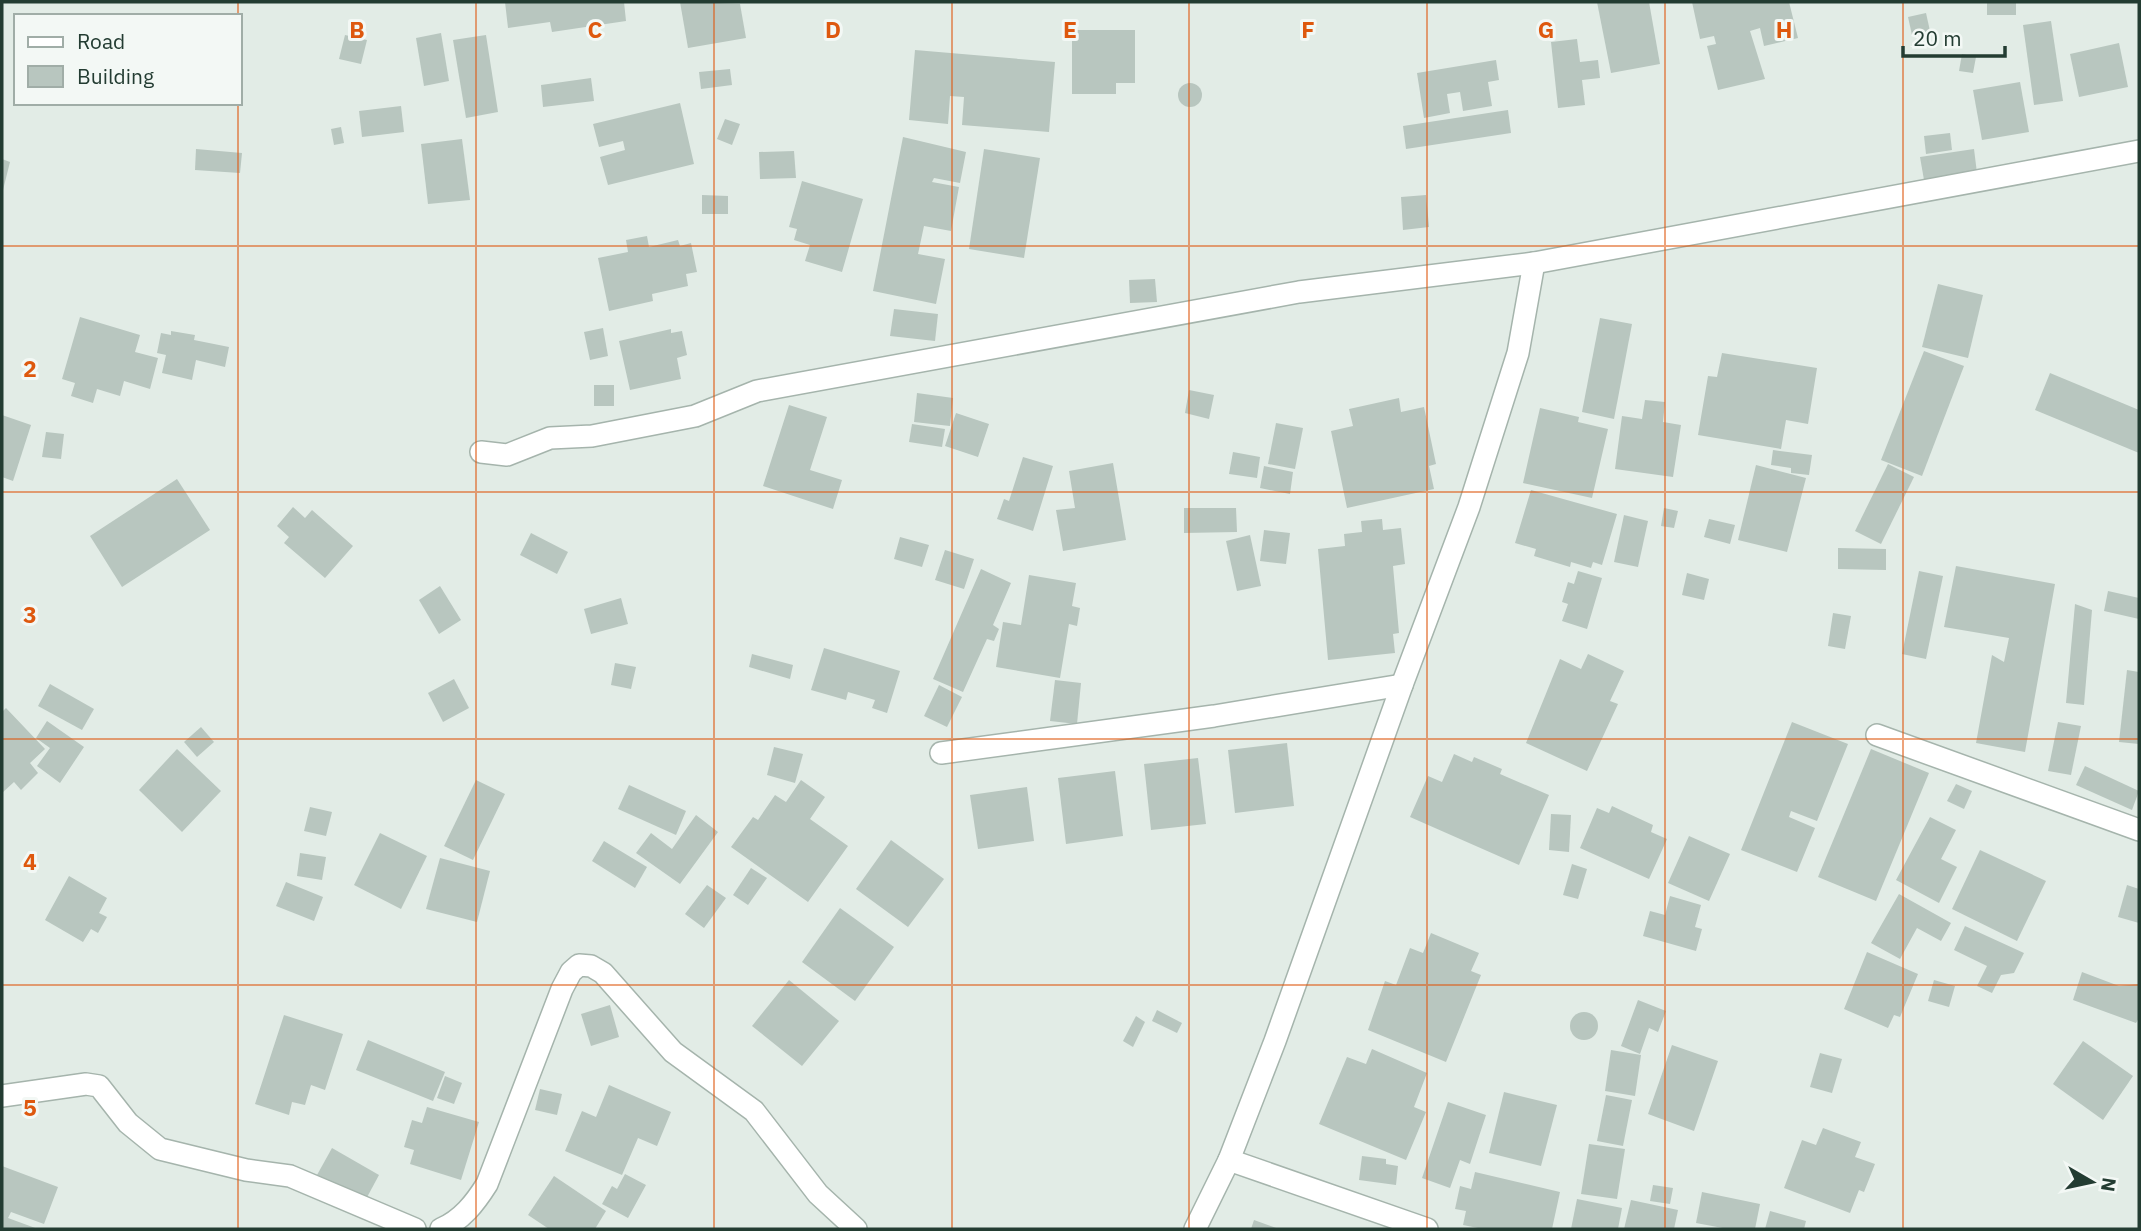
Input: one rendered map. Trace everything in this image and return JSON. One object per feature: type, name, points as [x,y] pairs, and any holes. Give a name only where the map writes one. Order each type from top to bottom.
[{"type":"street","points":[[481,452],[507,455],[550,438],[592,436],[695,416],[757,391],[1299,292],[1534,263],[2139,151]]},
{"type":"street","points":[[1195,1229],[1229,1160],[1275,1041],[1402,685],[1469,507],[1518,353],[1534,263]]},
{"type":"street","points":[[941,753],[1149,726],[1402,685]]},
{"type":"street","points":[[1877,735],[2139,830]]},
{"type":"street","points":[[441,1229],[466,1212],[487,1184],[514,1121],[562,989],[571,972],[579,965],[591,966],[603,973],[673,1052],[754,1111],[818,1194],[856,1229]]},
{"type":"street","points":[[2,1096],[86,1084],[99,1086],[128,1123],[160,1149],[246,1170],[290,1177],[415,1229]]},
{"type":"street","points":[[1229,1160],[1427,1229]]},
{"type":"building","points":[[505,2],[624,2],[626,21],[552,32],[550,22],[508,28]]},
{"type":"building","points":[[680,2],[740,4],[746,38],[688,48]]},
{"type":"building","points":[[1597,2],[1649,2],[1660,64],[1611,73]]},
{"type":"building","points":[[1692,2],[1789,2],[1798,38],[1764,46],[1760,28],[1750,31],[1765,79],[1718,90],[1707,46],[1716,44],[1714,36],[1700,39]]},
{"type":"building","points":[[1987,2],[2016,2],[2016,15],[1987,15]]},
{"type":"building","points":[[1926,13],[1930,31],[1912,35],[1908,17]]},
{"type":"building","points":[[2051,21],[2063,101],[2034,105],[2023,25]]},
{"type":"building","points":[[1072,30],[1135,30],[1135,83],[1116,83],[1116,94],[1072,94]]},
{"type":"building","points":[[441,33],[449,81],[424,86],[416,38]]},
{"type":"building","points":[[345,35],[367,40],[361,64],[339,59]]},
{"type":"building","points":[[486,35],[498,112],[466,118],[453,40]]},
{"type":"building","points":[[1577,39],[1580,62],[1598,60],[1600,78],[1582,80],[1585,105],[1558,108],[1551,42]]},
{"type":"building","points":[[2119,43],[2128,87],[2079,97],[2070,54]]},
{"type":"building","points":[[915,50],[1055,62],[1049,132],[962,125],[964,97],[950,96],[948,124],[909,120]]},
{"type":"building","points":[[1962,54],[1976,57],[1973,73],[1959,71]]},
{"type":"building","points":[[1496,60],[1499,80],[1488,82],[1492,106],[1463,111],[1460,92],[1447,94],[1450,113],[1424,118],[1417,73]]},
{"type":"building","points":[[730,69],[732,85],[701,89],[699,72]]},
{"type":"building","points":[[591,78],[594,101],[543,107],[541,85]]},
{"type":"building","points":[[2020,82],[2029,132],[1982,140],[1973,90]]},
{"type":"building","points":[[1190,83],[1201,90],[1202,95],[1195,106],[1190,107],[1179,100],[1178,95],[1185,84]]},
{"type":"building","points":[[680,103],[694,164],[608,185],[600,157],[625,150],[623,141],[599,147],[593,124]]},
{"type":"building","points":[[401,106],[404,132],[362,137],[359,111]]},
{"type":"building","points":[[1508,110],[1511,133],[1406,149],[1403,126]]},
{"type":"building","points":[[725,119],[740,124],[732,145],[717,139]]},
{"type":"building","points":[[341,127],[344,143],[334,145],[331,129]]},
{"type":"building","points":[[1950,133],[1952,150],[1926,154],[1924,136]]},
{"type":"building","points":[[903,137],[966,152],[960,183],[934,178],[932,182],[959,187],[951,231],[924,226],[918,254],[945,259],[936,304],[873,291]]},
{"type":"building","points":[[462,139],[470,200],[428,204],[421,144]]},
{"type":"building","points":[[196,149],[242,153],[240,173],[195,170]]},
{"type":"building","points":[[984,149],[1040,158],[1024,258],[969,249]]},
{"type":"building","points":[[1974,149],[1977,173],[1924,180],[1920,157]]},
{"type":"building","points":[[794,151],[796,178],[760,179],[759,152]]},
{"type":"building","points":[[2,159],[10,162],[3,190],[2,190]]},
{"type":"building","points":[[802,181],[863,199],[842,272],[805,261],[810,245],[794,240],[797,229],[789,227]]},
{"type":"building","points":[[702,195],[728,196],[728,214],[702,214]]},
{"type":"building","points":[[1426,195],[1429,227],[1403,230],[1401,197]]},
{"type":"building","points":[[647,236],[649,247],[678,240],[680,246],[691,243],[697,272],[686,274],[688,286],[652,294],[653,301],[609,311],[598,258],[628,252],[626,240]]},
{"type":"building","points":[[1155,279],[1157,302],[1130,303],[1129,280]]},
{"type":"building","points":[[1938,284],[1983,295],[1968,358],[1922,347]]},
{"type":"building","points":[[894,309],[938,314],[935,341],[890,336]]},
{"type":"building","points":[[80,317],[140,335],[135,352],[158,358],[150,389],[124,381],[120,396],[97,389],[93,403],[71,396],[75,383],[62,379]]},
{"type":"building","points":[[1600,318],[1632,324],[1614,419],[1582,412]]},
{"type":"building","points":[[603,328],[608,356],[590,360],[584,332]]},
{"type":"building","points":[[671,329],[671,333],[682,331],[687,355],[677,358],[681,379],[630,390],[619,341]]},
{"type":"building","points":[[171,331],[195,335],[194,340],[229,347],[225,367],[196,360],[192,380],[162,373],[166,355],[157,353],[161,333],[171,335]]},
{"type":"building","points":[[1924,351],[1964,366],[1922,476],[1881,460]]},
{"type":"building","points":[[1722,353],[1817,368],[1808,424],[1786,420],[1781,449],[1698,435],[1708,376],[1717,377]]},
{"type":"building","points":[[2050,373],[2139,410],[2139,453],[2035,410]]},
{"type":"building","points":[[594,385],[614,385],[614,406],[594,406]]},
{"type":"building","points":[[1189,390],[1214,395],[1209,419],[1185,413]]},
{"type":"building","points":[[917,393],[953,398],[950,426],[914,422]]},
{"type":"building","points":[[1399,398],[1401,412],[1424,407],[1436,464],[1429,466],[1434,489],[1347,508],[1331,431],[1353,426],[1349,409]]},
{"type":"building","points":[[1645,400],[1665,402],[1663,422],[1681,425],[1673,477],[1615,469],[1622,416],[1642,419]]},
{"type":"building","points":[[789,405],[827,417],[810,470],[842,480],[833,509],[763,486]]},
{"type":"building","points":[[1540,408],[1579,417],[1578,422],[1608,429],[1592,498],[1523,483]]},
{"type":"building","points":[[956,413],[989,424],[978,457],[945,446]]},
{"type":"building","points":[[2,415],[31,425],[13,481],[2,477]]},
{"type":"building","points":[[1276,423],[1303,428],[1295,469],[1268,464]]},
{"type":"building","points":[[912,424],[945,429],[942,447],[909,442]]},
{"type":"building","points":[[46,432],[64,434],[61,459],[42,457]]},
{"type":"building","points":[[1773,450],[1812,455],[1809,475],[1791,473],[1791,468],[1771,465]]},
{"type":"building","points":[[1233,452],[1260,457],[1257,478],[1229,474]]},
{"type":"building","points":[[1023,457],[1053,466],[1033,531],[997,519],[1004,499],[1009,501]]},
{"type":"building","points":[[1113,463],[1126,540],[1063,551],[1056,510],[1075,508],[1069,471]]},
{"type":"building","points":[[1888,464],[1914,477],[1881,544],[1855,531]]},
{"type":"building","points":[[1756,465],[1806,478],[1787,552],[1738,540]]},
{"type":"building","points":[[1264,466],[1293,472],[1290,494],[1260,488]]},
{"type":"building","points":[[177,479],[210,530],[122,587],[90,536]]},
{"type":"building","points":[[1531,490],[1617,514],[1602,565],[1593,562],[1591,568],[1571,562],[1570,567],[1534,556],[1536,549],[1515,543]]},
{"type":"building","points":[[293,507],[305,518],[312,510],[353,546],[325,578],[284,543],[289,537],[277,526]]},
{"type":"building","points":[[1184,508],[1236,508],[1237,532],[1184,533]]},
{"type":"building","points":[[1664,508],[1678,511],[1674,528],[1661,526]]},
{"type":"building","points":[[1624,515],[1648,521],[1638,567],[1614,562]]},
{"type":"building","points":[[1382,519],[1383,530],[1401,528],[1405,564],[1393,566],[1399,633],[1393,634],[1395,653],[1328,660],[1318,549],[1345,546],[1344,534],[1362,532],[1361,521]]},
{"type":"building","points":[[1709,519],[1735,525],[1730,544],[1704,537]]},
{"type":"building","points":[[1264,530],[1290,533],[1286,564],[1260,561]]},
{"type":"building","points":[[531,533],[568,552],[557,574],[520,555]]},
{"type":"building","points":[[1250,535],[1261,586],[1237,591],[1226,541]]},
{"type":"building","points":[[900,537],[929,545],[922,567],[894,559]]},
{"type":"building","points":[[1838,548],[1886,549],[1886,570],[1838,569]]},
{"type":"building","points":[[945,550],[974,559],[964,589],[935,580]]},
{"type":"building","points":[[1956,566],[2055,584],[2025,752],[1976,743],[1992,655],[2004,662],[2009,638],[1944,627]]},
{"type":"building","points":[[981,569],[1011,583],[993,625],[999,629],[994,641],[987,639],[963,692],[933,679]]},
{"type":"building","points":[[1578,571],[1602,578],[1587,629],[1562,621],[1568,604],[1562,602],[1568,582],[1574,584]]},
{"type":"building","points":[[1919,571],[1943,576],[1926,659],[1902,654]]},
{"type":"building","points":[[1687,573],[1709,579],[1704,600],[1682,595]]},
{"type":"building","points":[[1029,575],[1076,583],[1072,606],[1080,608],[1077,626],[1069,624],[1060,678],[996,667],[1003,622],[1021,625]]},
{"type":"building","points":[[440,586],[461,620],[439,634],[419,600]]},
{"type":"building","points":[[2108,591],[2139,598],[2139,619],[2104,611]]},
{"type":"building","points":[[621,598],[628,624],[591,634],[584,609]]},
{"type":"building","points":[[2075,604],[2092,610],[2084,705],[2066,703]]},
{"type":"building","points":[[1833,613],[1851,616],[1845,649],[1828,646]]},
{"type":"building","points":[[824,648],[900,671],[887,713],[872,708],[875,700],[848,692],[846,700],[811,690]]},
{"type":"building","points":[[752,654],[793,665],[790,679],[749,667]]},
{"type":"building","points":[[1588,654],[1624,671],[1610,701],[1618,704],[1587,771],[1526,743],[1560,659],[1581,669]]},
{"type":"building","points":[[615,663],[636,667],[631,689],[611,685]]},
{"type":"building","points":[[2127,670],[2139,672],[2139,744],[2119,742]]},
{"type":"building","points":[[454,679],[469,708],[443,722],[428,693]]},
{"type":"building","points":[[1055,680],[1081,683],[1077,724],[1050,721]]},
{"type":"building","points":[[50,684],[94,709],[82,730],[38,706]]},
{"type":"building","points":[[939,685],[962,697],[947,727],[924,716]]},
{"type":"building","points":[[6,708],[45,749],[30,763],[38,773],[21,790],[14,782],[2,793],[2,712]]},
{"type":"building","points":[[47,721],[84,747],[60,783],[37,766],[50,748],[36,738]]},
{"type":"building","points":[[1792,722],[1848,744],[1817,821],[1791,811],[1789,817],[1815,828],[1797,872],[1741,850]]},
{"type":"building","points":[[2058,722],[2081,726],[2071,775],[2048,771]]},
{"type":"building","points":[[201,727],[214,742],[197,757],[184,742]]},
{"type":"building","points":[[1287,743],[1294,806],[1235,813],[1228,750]]},
{"type":"building","points":[[774,747],[803,754],[795,783],[767,775]]},
{"type":"building","points":[[177,749],[221,791],[182,832],[139,790]]},
{"type":"building","points":[[1871,749],[1929,773],[1876,901],[1818,877]]},
{"type":"building","points":[[1454,754],[1472,762],[1474,757],[1502,769],[1500,774],[1549,795],[1519,865],[1410,817],[1428,776],[1442,782]]},
{"type":"building","points":[[1198,758],[1206,824],[1151,830],[1144,764]]},
{"type":"building","points":[[2085,766],[2139,791],[2132,810],[2076,785]]},
{"type":"building","points":[[1115,771],[1123,836],[1066,844],[1058,778]]},
{"type":"building","points":[[476,780],[505,794],[473,860],[444,846]]},
{"type":"building","points":[[801,780],[825,797],[810,819],[848,846],[808,902],[731,847],[753,817],[758,820],[775,795],[786,802]]},
{"type":"building","points":[[1956,784],[1972,791],[1964,809],[1947,801]]},
{"type":"building","points":[[629,785],[686,811],[676,835],[618,809]]},
{"type":"building","points":[[1027,787],[1034,841],[978,849],[970,795]]},
{"type":"building","points":[[1612,806],[1653,825],[1651,832],[1667,839],[1649,879],[1580,848],[1597,808],[1609,813]]},
{"type":"building","points":[[310,807],[332,812],[326,836],[304,831]]},
{"type":"building","points":[[1551,814],[1571,815],[1569,852],[1549,850]]},
{"type":"building","points":[[696,815],[718,832],[680,884],[636,853],[651,833],[672,849]]},
{"type":"building","points":[[1930,817],[1956,830],[1941,859],[1957,867],[1939,903],[1896,880]]},
{"type":"building","points":[[380,833],[427,856],[401,909],[354,885]]},
{"type":"building","points":[[1689,836],[1730,854],[1709,901],[1668,883]]},
{"type":"building","points":[[891,840],[944,879],[908,927],[856,889]]},
{"type":"building","points":[[604,841],[647,867],[635,888],[592,861]]},
{"type":"building","points":[[1980,850],[2046,881],[2017,941],[1952,909]]},
{"type":"building","points":[[300,853],[326,857],[322,880],[297,876]]},
{"type":"building","points":[[440,858],[490,871],[477,922],[426,909]]},
{"type":"building","points":[[1572,864],[1587,869],[1578,899],[1563,895]]},
{"type":"building","points":[[751,868],[767,878],[748,905],[733,895]]},
{"type":"building","points":[[69,876],[107,898],[99,913],[107,917],[98,933],[91,929],[83,942],[45,920]]},
{"type":"building","points":[[286,882],[323,897],[314,921],[276,906]]},
{"type":"building","points":[[707,885],[726,898],[704,928],[685,914]]},
{"type":"building","points":[[2127,885],[2139,889],[2139,923],[2118,917]]},
{"type":"building","points":[[1899,894],[1951,923],[1941,941],[1917,928],[1900,959],[1871,943]]},
{"type":"building","points":[[1670,896],[1701,905],[1695,927],[1702,929],[1696,951],[1643,936],[1650,911],[1665,915]]},
{"type":"building","points":[[840,908],[894,947],[855,1001],[802,962]]},
{"type":"building","points":[[1965,926],[2024,953],[2014,973],[2001,975],[1992,993],[1977,986],[1987,966],[1954,950]]},
{"type":"building","points":[[1431,933],[1479,953],[1471,971],[1481,975],[1446,1062],[1368,1030],[1385,981],[1396,985],[1410,948],[1423,953]]},
{"type":"building","points":[[1867,952],[1918,974],[1900,1017],[1894,1015],[1888,1028],[1844,1009]]},
{"type":"building","points":[[2082,972],[2119,986],[2139,984],[2139,1018],[2136,1023],[2073,1000]]},
{"type":"building","points":[[789,980],[839,1021],[802,1066],[752,1026]]},
{"type":"building","points":[[1934,980],[1955,986],[1949,1007],[1928,1001]]},
{"type":"building","points":[[1638,1000],[1666,1011],[1658,1032],[1649,1028],[1640,1054],[1621,1046]]},
{"type":"building","points":[[610,1005],[619,1037],[591,1046],[581,1014]]},
{"type":"building","points":[[1157,1010],[1182,1023],[1177,1033],[1152,1021]]},
{"type":"building","points":[[1584,1012],[1594,1016],[1598,1026],[1594,1036],[1584,1040],[1574,1036],[1570,1026],[1574,1016]]},
{"type":"building","points":[[284,1015],[343,1034],[325,1090],[311,1085],[305,1105],[292,1102],[289,1115],[255,1104]]},
{"type":"building","points":[[1136,1016],[1145,1022],[1133,1047],[1123,1041]]},
{"type":"building","points":[[368,1040],[445,1072],[433,1101],[356,1070]]},
{"type":"building","points":[[2083,1041],[2133,1076],[2103,1120],[2053,1084]]},
{"type":"building","points":[[1672,1045],[1718,1061],[1694,1131],[1648,1114]]},
{"type":"building","points":[[1372,1049],[1427,1073],[1414,1107],[1426,1112],[1406,1160],[1319,1124],[1347,1057],[1366,1064]]},
{"type":"building","points":[[1611,1050],[1641,1055],[1635,1096],[1605,1091]]},
{"type":"building","points":[[1820,1053],[1842,1059],[1832,1093],[1810,1087]]},
{"type":"building","points":[[445,1076],[462,1083],[454,1104],[437,1098]]},
{"type":"building","points":[[609,1085],[671,1112],[657,1146],[638,1138],[622,1175],[565,1151],[582,1111],[596,1117]]},
{"type":"building","points":[[540,1089],[562,1094],[557,1115],[535,1110]]},
{"type":"building","points":[[1504,1092],[1557,1105],[1541,1166],[1489,1153]]},
{"type":"building","points":[[1606,1095],[1632,1100],[1623,1146],[1597,1141]]},
{"type":"building","points":[[1448,1102],[1486,1115],[1470,1164],[1460,1160],[1450,1188],[1422,1178]]},
{"type":"building","points":[[427,1107],[479,1122],[461,1180],[410,1164],[414,1150],[404,1147],[412,1120],[422,1123]]},
{"type":"building","points":[[1823,1128],[1861,1142],[1855,1157],[1875,1164],[1864,1192],[1859,1190],[1850,1213],[1784,1188],[1802,1140],[1816,1145]]},
{"type":"building","points":[[1589,1144],[1625,1149],[1617,1199],[1581,1194]]},
{"type":"building","points":[[332,1148],[379,1175],[365,1201],[317,1175]]},
{"type":"building","points":[[1362,1156],[1386,1159],[1386,1164],[1398,1166],[1396,1185],[1359,1180]]},
{"type":"building","points":[[2,1166],[58,1187],[44,1224],[11,1212],[8,1218],[38,1229],[2,1229]]},
{"type":"building","points":[[1475,1172],[1560,1192],[1552,1229],[1483,1229],[1463,1225],[1466,1211],[1455,1209],[1460,1186],[1471,1189]]},
{"type":"building","points":[[625,1174],[646,1185],[628,1218],[602,1204],[612,1186],[617,1189]]},
{"type":"building","points":[[554,1176],[606,1211],[595,1229],[549,1229],[528,1215]]},
{"type":"building","points":[[1653,1185],[1673,1188],[1670,1204],[1650,1201]]},
{"type":"building","points":[[1702,1192],[1760,1204],[1755,1229],[1728,1229],[1696,1223]]},
{"type":"building","points":[[1577,1199],[1622,1208],[1618,1229],[1571,1229]]},
{"type":"building","points":[[1631,1200],[1678,1210],[1674,1229],[1624,1229]]},
{"type":"building","points":[[1770,1211],[1806,1221],[1804,1229],[1765,1229]]},
{"type":"building","points":[[1254,1220],[1279,1229],[1251,1229]]}]
